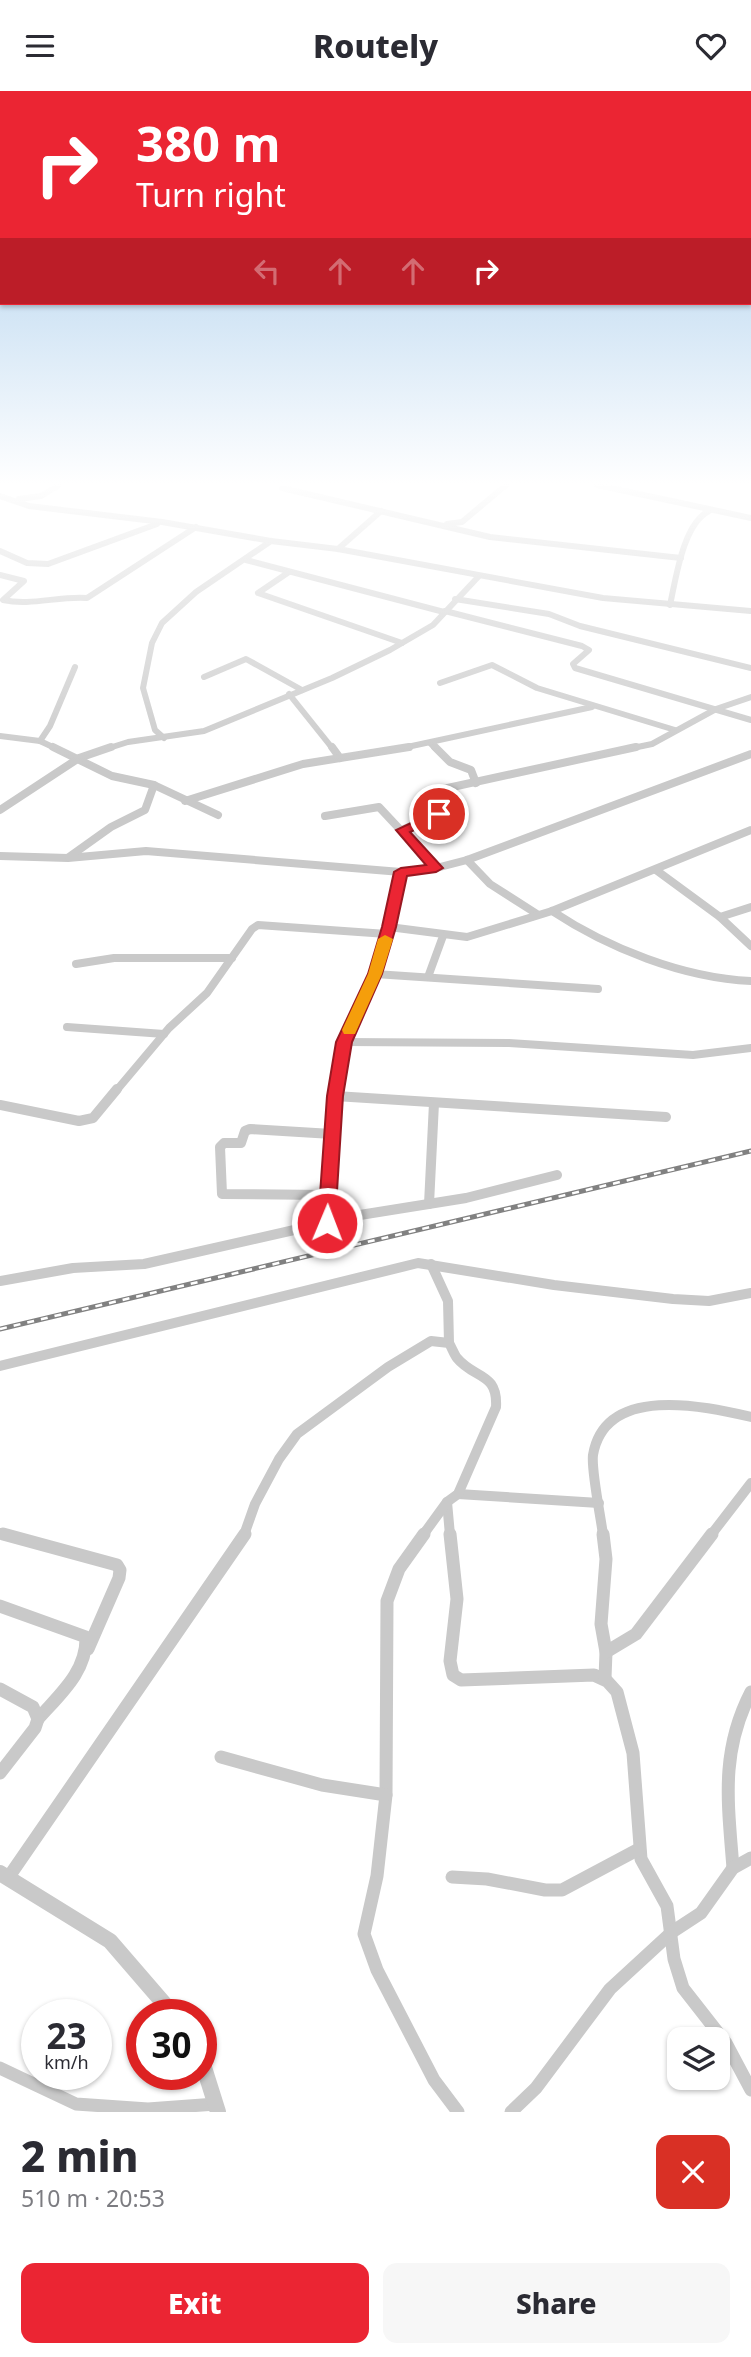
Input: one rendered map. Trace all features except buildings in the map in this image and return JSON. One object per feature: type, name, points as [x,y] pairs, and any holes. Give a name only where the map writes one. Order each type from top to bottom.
[{"type":"street","points":[[17,579],[24,581],[3,600],[22,604],[68,597],[87,598],[115,579]]},
{"type":"street","points":[[164,738],[155,730],[143,688],[152,643],[162,624],[196,592],[216,579]]},
{"type":"street","points":[[278,579],[258,593],[402,643]]},
{"type":"street","points":[[317,579],[582,646],[589,650],[573,664],[575,668],[751,720]]},
{"type":"street","points":[[0,810],[79,758],[128,742],[204,731],[332,678],[433,625],[476,579]]},
{"type":"street","points":[[498,579],[603,598],[751,611]]},
{"type":"street","points":[[670,605],[676,579]]},
{"type":"street","points":[[455,599],[550,614],[580,626],[751,668]]},
{"type":"street","points":[[204,677],[246,659],[302,689]]},
{"type":"street","points":[[440,683],[492,665],[537,688],[592,707],[675,730]]},
{"type":"street","points":[[40,741],[50,726],[75,667]]},
{"type":"street","points":[[289,694],[341,758]]},
{"type":"street","points":[[402,830],[439,814],[431,795],[433,791],[652,744],[716,709],[751,697]]},
{"type":"street","points":[[186,801],[275,771],[431,744],[592,707]]},
{"type":"street","points":[[0,736],[40,741],[112,776],[154,785],[218,815]]},
{"type":"street","points":[[431,744],[450,762],[471,770],[476,783]]},
{"type":"street","points":[[0,856],[68,858],[146,851],[401,872],[436,868],[467,860],[751,754]]},
{"type":"street","points":[[68,858],[111,827],[145,810],[154,785]]},
{"type":"street","points":[[325,816],[379,807],[436,868]]},
{"type":"street","points":[[0,1105],[87,1121],[108,1102],[164,1034],[207,993],[252,929],[258,925],[388,930],[467,937],[552,911],[751,830]]},
{"type":"street","points":[[467,860],[479,877],[494,889],[537,914]]},
{"type":"street","points":[[656,870],[720,917],[751,946]]},
{"type":"street","points":[[327,1223],[335,1096],[344,1042],[375,974],[401,872]]},
{"type":"street","points":[[720,917],[751,907]]},
{"type":"street","points":[[552,911],[568,924],[599,939],[712,977],[751,981]]},
{"type":"street","points":[[428,977],[443,936]]},
{"type":"street","points":[[76,964],[114,958],[232,958]]},
{"type":"street","points":[[375,974],[598,989]]},
{"type":"street","points":[[67,1027],[164,1034]]},
{"type":"street","points":[[344,1042],[509,1043],[693,1055],[751,1048]]},
{"type":"street","points":[[335,1096],[666,1117]]},
{"type":"street","points":[[429,1204],[434,1103]]},
{"type":"street","points":[[327,1195],[226,1196],[220,1191],[220,1147],[224,1143],[242,1143],[245,1131],[250,1129],[332,1134]]},
{"type":"street","points":[[0,1281],[73,1268],[144,1264],[327,1223],[466,1198],[557,1175]]},
{"type":"street","points":[[0,1366],[418,1263],[554,1285],[673,1299],[709,1301],[751,1293]]},
{"type":"street","points":[[431,1264],[444,1285],[451,1304],[449,1343],[457,1359],[494,1384],[498,1395],[496,1407],[458,1494],[447,1502],[399,1569],[387,1601],[386,1795],[377,1876],[364,1934],[377,1970],[434,2080],[458,2112]]},
{"type":"street","points":[[160,1999],[110,1941],[4,1876],[231,1556],[247,1531],[254,1504],[279,1459],[297,1434],[388,1367],[431,1341],[449,1343]]},
{"type":"street","points":[[605,1678],[606,1652],[601,1624],[606,1559],[593,1456],[596,1443],[604,1429],[626,1410],[649,1404],[690,1406],[751,1417]]},
{"type":"street","points":[[606,1652],[636,1634],[751,1483]]},
{"type":"street","points":[[458,1494],[599,1503]]},
{"type":"street","points":[[447,1502],[457,1599],[450,1661],[453,1675],[461,1680],[580,1674],[605,1678],[617,1692],[633,1753],[641,1859],[667,1906],[674,1959],[683,1988],[726,2043],[751,2090]]},
{"type":"street","points":[[0,1533],[117,1565],[120,1570],[84,1663],[38,1719],[35,1728],[0,1773]]},
{"type":"street","points":[[0,1606],[86,1637],[88,1649]]},
{"type":"street","points":[[0,1689],[33,1707],[38,1719]]},
{"type":"street","points":[[733,1868],[726,1762],[738,1713],[751,1692]]},
{"type":"street","points":[[221,1757],[322,1785],[386,1795]]},
{"type":"street","points":[[452,1877],[487,1879],[562,1890],[639,1849]]},
{"type":"street","points":[[511,2112],[536,2088],[610,1989],[672,1932],[701,1913],[733,1868],[751,1858]]},
{"type":"street","points":[[0,2068],[76,2104],[148,2109],[217,2108],[211,2090]]},
{"type":"railway","points":[[0,1329],[751,1151]]},
{"type":"slow traffic","points":[[349,1030],[375,974],[385,939]]},
{"type":"route","points":[[327,1223],[335,1096],[344,1042],[375,974],[401,872],[436,868],[402,830],[439,814]]}]
